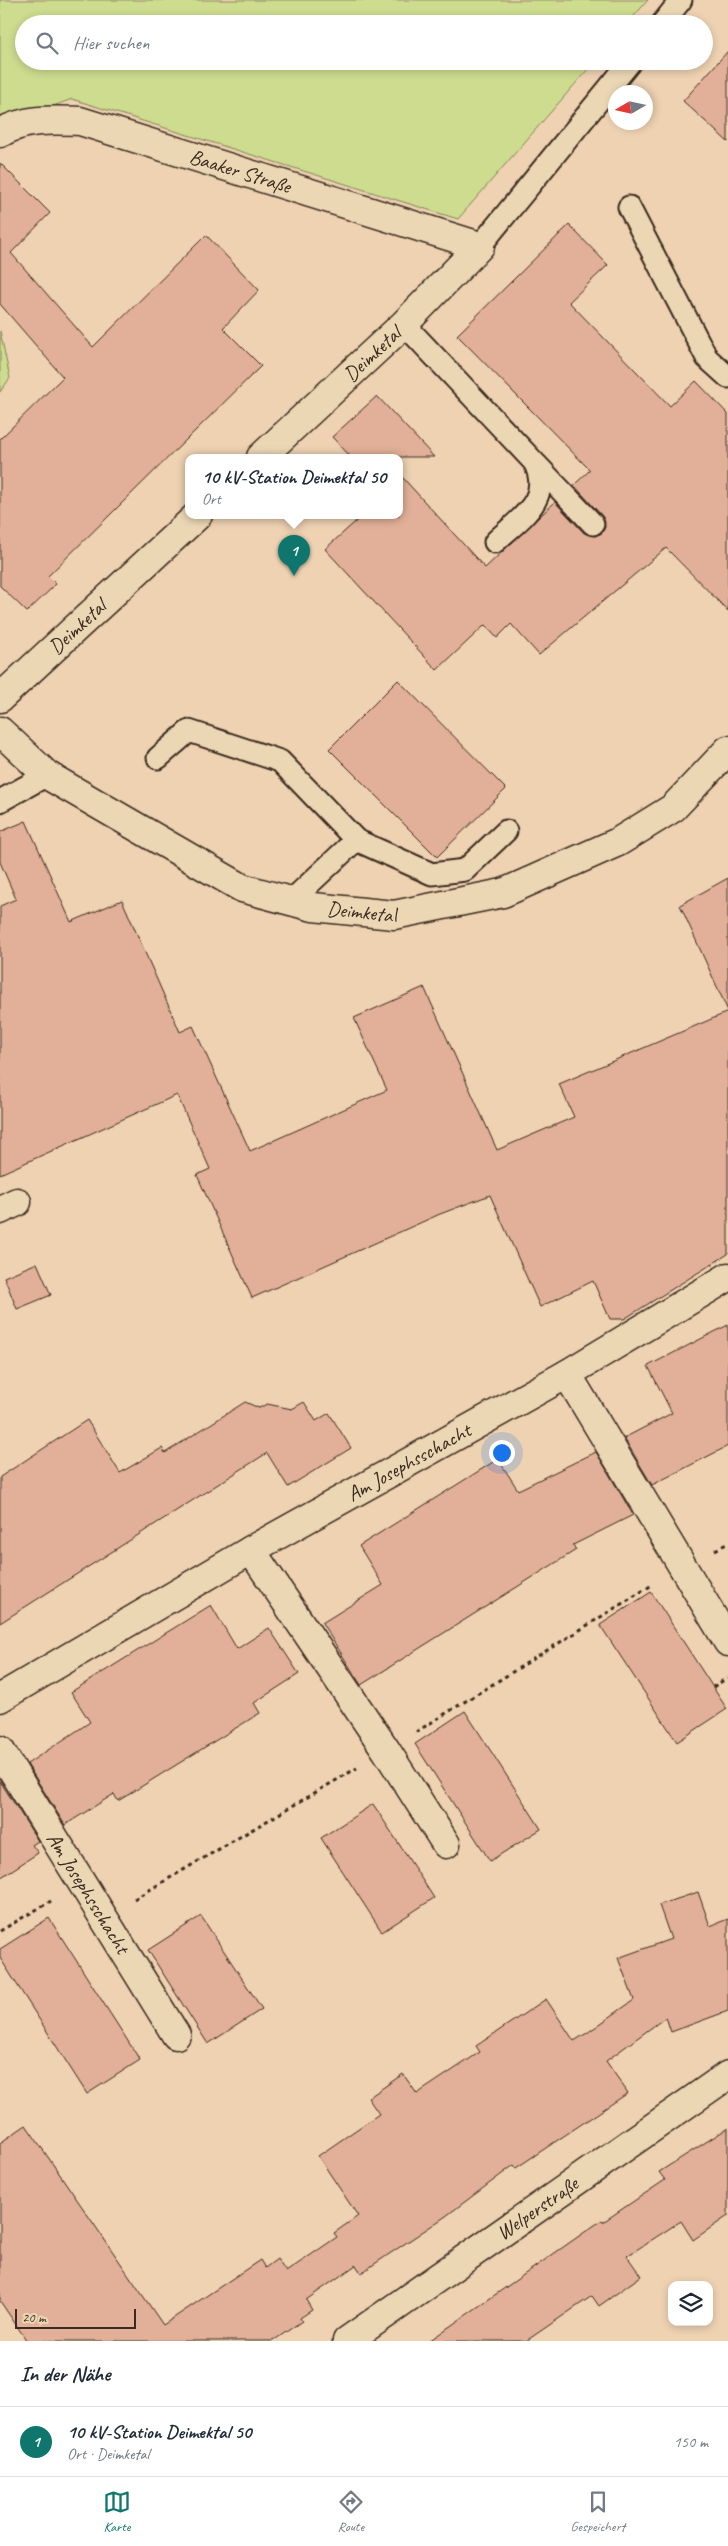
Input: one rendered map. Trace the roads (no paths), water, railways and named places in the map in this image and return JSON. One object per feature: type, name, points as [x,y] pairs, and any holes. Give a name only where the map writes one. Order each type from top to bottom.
[{"type":"street","name":"Baaker Straße","points":[[0,133],[11,127],[38,120],[80,121],[480,246]]},
{"type":"street","name":"Deimketal","points":[[263,454],[404,324],[480,246]]},
{"type":"street","name":"Deimketal","points":[[0,698],[194,519]]},
{"type":"street","name":"Deimketal","points":[[0,731],[47,775],[242,888],[313,907],[394,915],[502,893],[618,842],[673,808],[728,750]]},
{"type":"street","name":"Am Josephsschacht","points":[[0,1698],[251,1550],[567,1374],[728,1278]]},
{"type":"street","points":[[567,1374],[728,1642]]},
{"type":"street","points":[[251,1550],[386,1750],[446,1844]]},
{"type":"street","name":"Am Josephsschacht","points":[[0,1750],[176,2035]]},
{"type":"street","name":"Welperstraße","points":[[347,2341],[728,2075]]},
{"type":"lane","points":[[669,15],[681,0]]},
{"type":"lane","points":[[480,246],[624,70]]},
{"type":"lane","points":[[629,207],[707,358],[728,377]]},
{"type":"lane","points":[[404,324],[593,524]]},
{"type":"lane","points":[[495,542],[537,501],[541,482],[540,473],[534,462]]},
{"type":"lane","points":[[158,758],[189,731],[280,761],[356,840],[432,874],[465,870],[506,831]]},
{"type":"lane","points":[[0,801],[47,775]]},
{"type":"lane","points":[[291,901],[356,840]]},
{"type":"place","name":"10 kV-Station Deimektal 50","points":[[294,576]]}]
